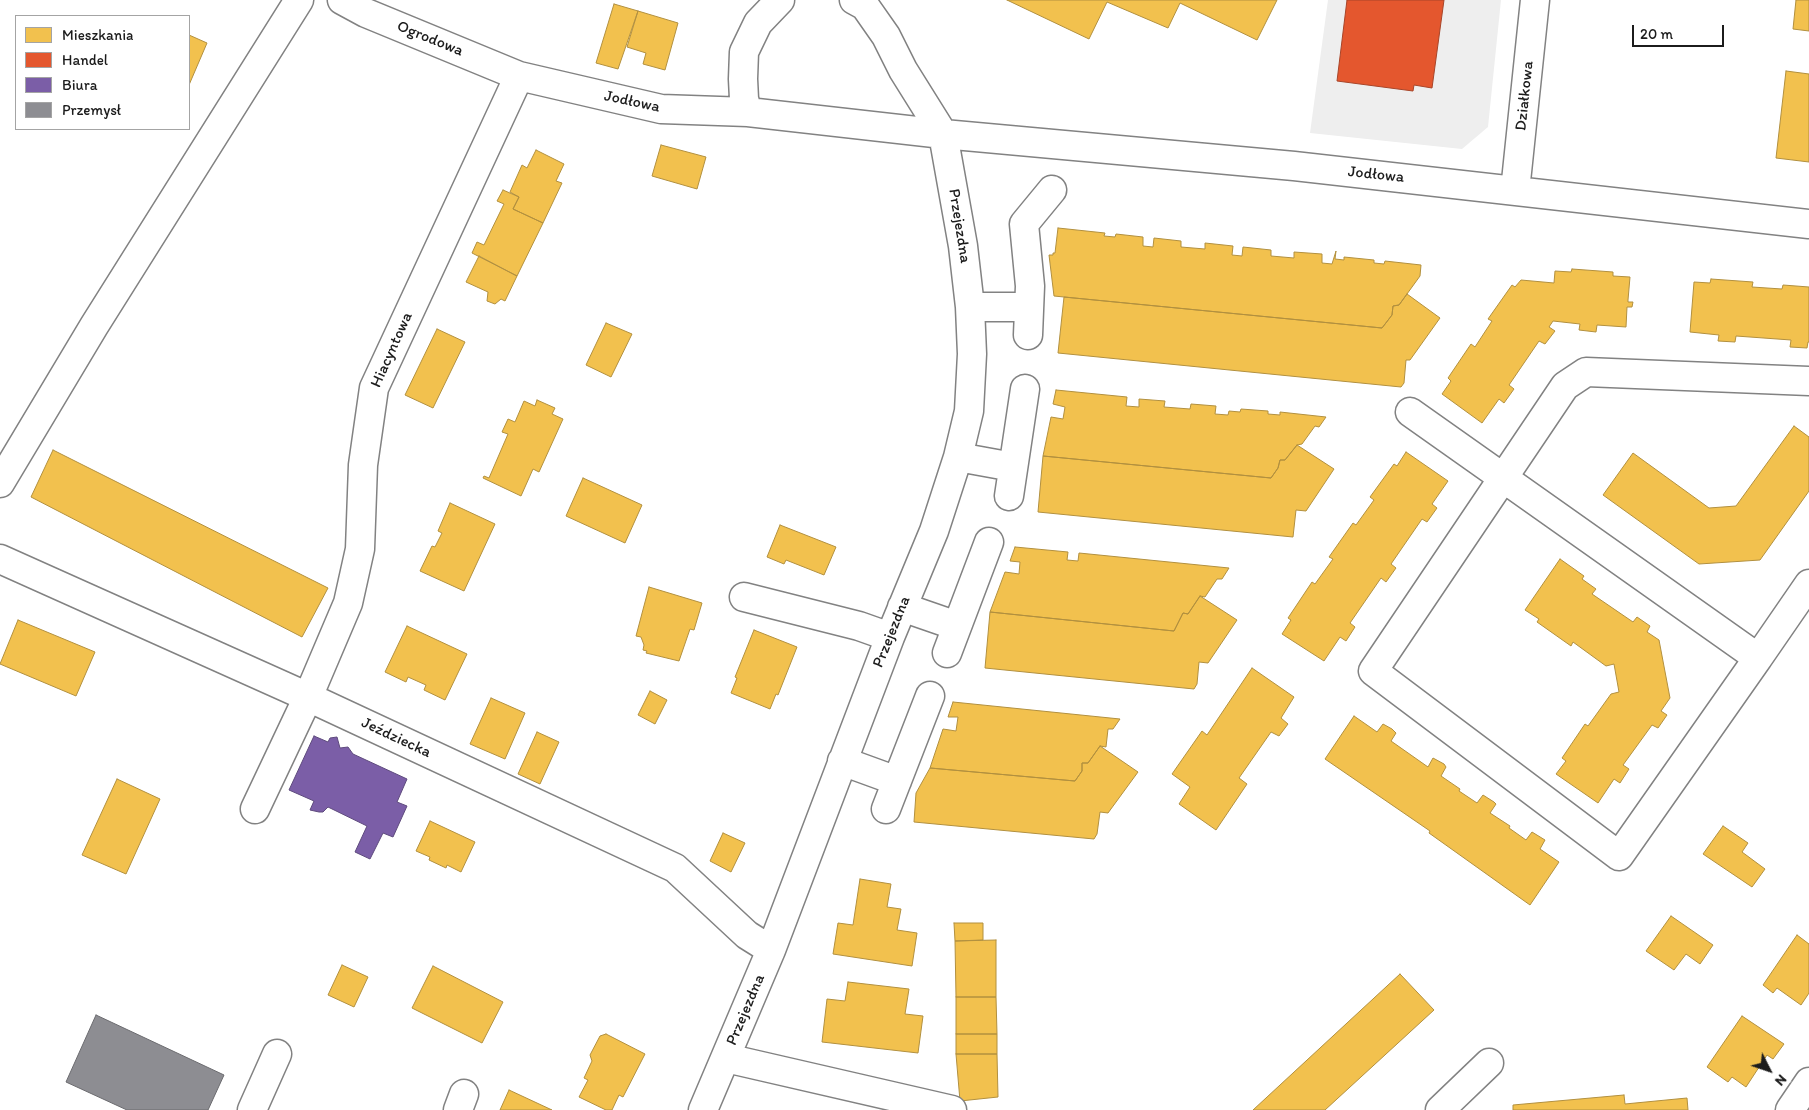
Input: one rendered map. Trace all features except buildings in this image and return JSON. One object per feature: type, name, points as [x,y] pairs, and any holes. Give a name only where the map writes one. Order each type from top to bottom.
[{"type":"street","points":[[0,483],[94,326],[299,0]]},
{"type":"street","name":"Ogrodowa","points":[[342,0],[366,13],[519,76]]},
{"type":"street","points":[[748,112],[744,99],[744,52],[758,23],[780,0]]},
{"type":"street","points":[[854,0],[865,6],[886,36],[903,70],[942,134]]},
{"type":"street","name":"Działkowa","points":[[1515,191],[1534,0]]},
{"type":"street","name":"Jodłowa","points":[[519,76],[661,109],[748,112],[942,134],[1303,167],[1809,224]]},
{"type":"street","name":"Hiacyntowa","points":[[255,809],[308,697],[348,603],[360,549],[363,465],[374,388],[519,76]]},
{"type":"street","name":"Przejezdna","points":[[703,1110],[771,950],[890,637],[934,531],[958,457],[970,410],[972,354],[970,307],[963,246],[942,134]]},
{"type":"street","points":[[1028,335],[1030,286],[1024,224],[1052,190]]},
{"type":"street","points":[[970,307],[1029,308]]},
{"type":"street","points":[[1809,381],[1586,372],[1565,386],[1373,671],[1619,856],[1809,584]]},
{"type":"street","points":[[1009,496],[1025,389]]},
{"type":"street","points":[[1410,412],[1758,658]]},
{"type":"street","points":[[958,457],[1013,467]]},
{"type":"street","points":[[947,653],[989,542]]},
{"type":"street","name":"Jeździecka","points":[[0,559],[308,697],[675,868],[747,935],[771,950]]},
{"type":"street","points":[[744,597],[859,626],[890,637]]},
{"type":"street","points":[[902,608],[957,626]]},
{"type":"street","points":[[886,809],[930,696]]},
{"type":"street","points":[[842,761],[897,780]]},
{"type":"street","points":[[252,1110],[277,1054]]},
{"type":"street","points":[[726,1058],[952,1110]]},
{"type":"street","points":[[1440,1110],[1489,1063]]},
{"type":"street","points":[[1790,1110],[1809,1082]]},
{"type":"shaded area","points":[[1328,0],[1501,0],[1488,127],[1462,149],[1310,133]]}]
